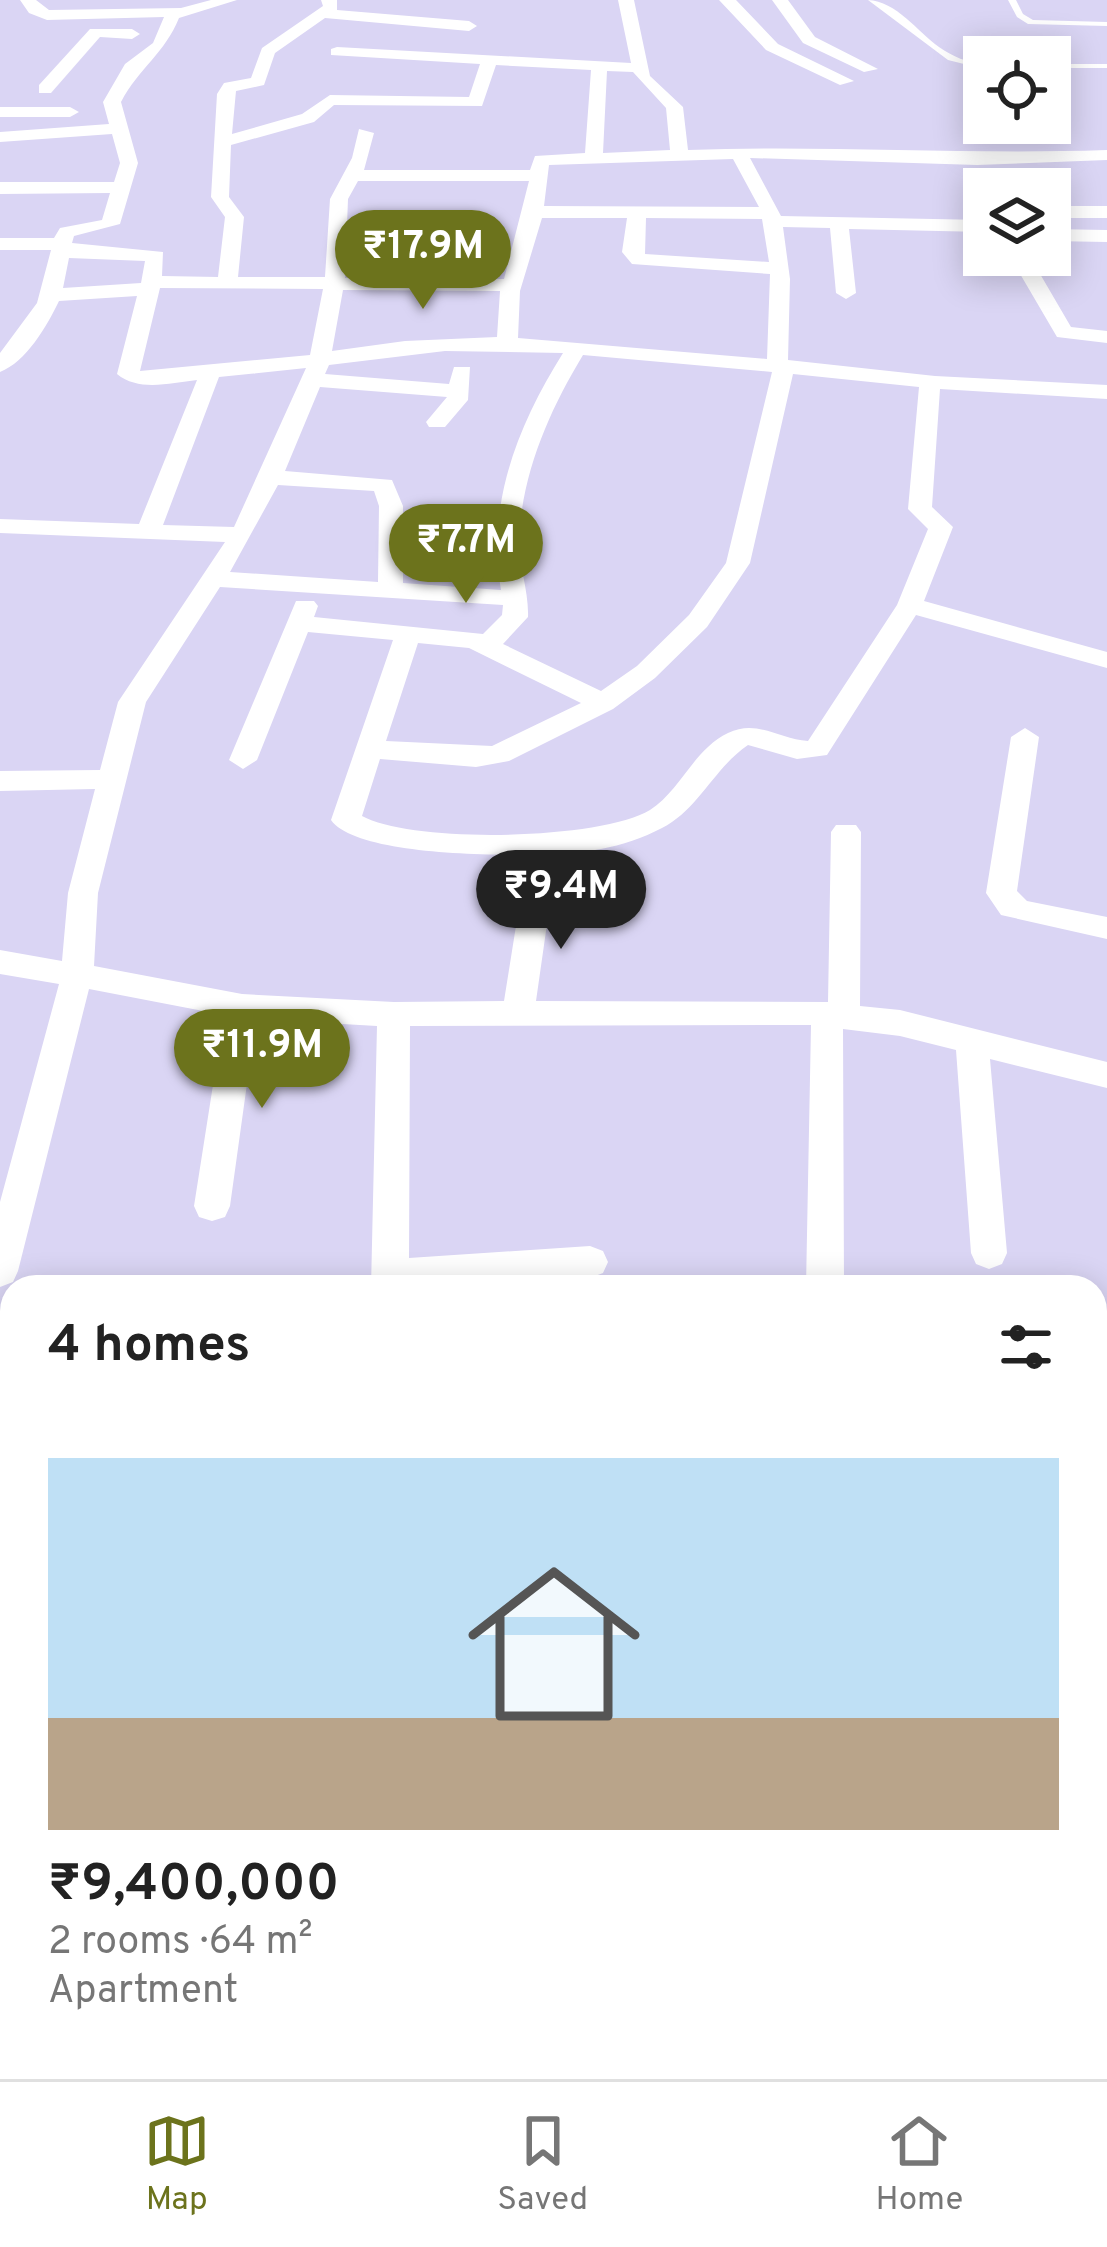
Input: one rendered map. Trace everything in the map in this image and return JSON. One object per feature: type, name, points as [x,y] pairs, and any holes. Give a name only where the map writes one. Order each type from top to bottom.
[{"type":"street","points":[[28,0],[40,14],[104,7],[178,12],[229,0]]},
{"type":"street","points":[[626,0],[642,78],[674,107],[680,156]]},
{"type":"street","points":[[727,0],[772,46],[847,81]]},
{"type":"street","points":[[780,0],[809,40],[870,68]]},
{"type":"street","points":[[226,282],[234,258],[235,217],[220,197],[227,89],[258,81],[268,51],[325,6],[469,26]]},
{"type":"street","points":[[45,89],[96,32],[104,7]]},
{"type":"street","points":[[0,365],[26,339],[51,295],[59,248],[67,232],[110,224],[128,163],[112,102],[125,75],[148,58],[178,12]]},
{"type":"street","points":[[96,32],[164,36]]},
{"type":"street","points":[[337,52],[641,68]]},
{"type":"street","points":[[221,142],[308,118],[330,100],[476,102],[489,61]]},
{"type":"street","points":[[595,158],[599,67]]},
{"type":"street","points":[[0,112],[117,120]]},
{"type":"street","points":[[0,137],[117,120]]},
{"type":"street","points":[[0,1270],[77,975],[83,893],[132,702],[242,535],[316,370],[340,252],[339,199],[365,133]]},
{"type":"street","points":[[507,342],[504,326],[534,212],[542,160],[849,152],[976,160],[1107,155]]},
{"type":"street","points":[[368,749],[476,758],[499,754],[603,703],[646,672],[698,621],[738,563],[780,365],[778,269],[769,217],[765,197],[739,154]]},
{"type":"street","points":[[976,160],[979,168]]},
{"type":"street","points":[[352,175],[538,176]]},
{"type":"street","points":[[0,188],[123,187]]},
{"type":"street","points":[[534,212],[963,225]]},
{"type":"street","points":[[1071,212],[1107,212]]},
{"type":"street","points":[[637,213],[632,252],[638,260],[778,269]]},
{"type":"street","points":[[839,222],[846,293]]},
{"type":"street","points":[[1071,236],[1107,236]]},
{"type":"street","points":[[0,244],[156,256],[136,358],[128,374],[143,379],[316,370],[459,391]]},
{"type":"street","points":[[1031,276],[1064,333],[1107,337]]},
{"type":"street","points":[[51,295],[226,282],[512,285]]},
{"type":"street","points":[[316,370],[396,344],[507,342],[780,365],[1006,391],[1107,392]]},
{"type":"street","points":[[437,422],[451,409],[459,391],[465,343]]},
{"type":"street","points":[[488,644],[515,617],[506,547],[512,496],[553,384],[578,346]]},
{"type":"street","points":[[149,530],[210,374]]},
{"type":"street","points":[[408,633],[348,809],[346,820],[352,827],[400,838],[466,842],[598,839],[666,813],[736,740],[757,737],[804,753],[817,748],[910,605],[941,527],[920,509],[930,383]]},
{"type":"street","points":[[271,476],[384,485],[391,506],[390,590]]},
{"type":"street","points":[[0,526],[242,535]]},
{"type":"street","points":[[214,579],[514,598]]},
{"type":"street","points":[[243,760],[314,586]]},
{"type":"street","points":[[910,605],[1107,660]]},
{"type":"street","points":[[298,622],[451,635],[488,644],[603,703]]},
{"type":"street","points":[[1025,736],[1001,892],[1006,902],[1023,911],[1107,928]]},
{"type":"street","points":[[0,781],[109,779]]},
{"type":"street","points":[[825,1275],[846,832]]},
{"type":"street","points":[[518,1012],[538,882]]},
{"type":"street","points":[[0,962],[242,1006],[394,1014],[836,1016],[900,1023],[1107,1075]]},
{"type":"street","points":[[212,1206],[242,1006]]},
{"type":"street","points":[[390,1275],[394,1014]]},
{"type":"street","points":[[972,1041],[988,1253]]},
{"type":"street","points":[[453,1275],[590,1262]]},
{"type":"lane","points":[[872,0],[896,14],[943,58],[963,62]]},
{"type":"lane","points":[[1012,0],[1020,16],[1031,22],[1107,24]]},
{"type":"lane","points":[[1071,66],[1107,66]]}]
